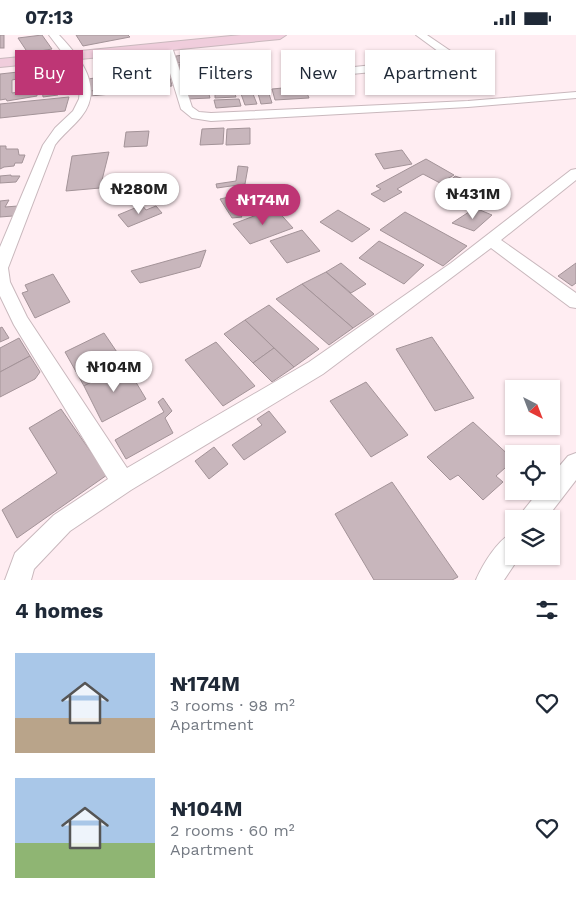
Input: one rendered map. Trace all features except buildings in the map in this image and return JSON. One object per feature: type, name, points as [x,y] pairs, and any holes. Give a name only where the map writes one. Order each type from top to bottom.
[{"type":"street","points":[[54,35],[68,50]]},
{"type":"street","points":[[83,54],[280,35]]},
{"type":"street","points":[[355,71],[444,62],[450,59],[451,56],[421,35]]},
{"type":"street","points":[[166,47],[187,109],[196,115],[211,117],[468,104],[576,95]]},
{"type":"street","points":[[0,63],[15,61]]},
{"type":"street","points":[[83,79],[85,98],[80,111],[60,130],[49,145],[0,268],[2,282],[20,320],[91,429],[123,483]]},
{"type":"street","points":[[18,580],[24,562],[62,523],[123,483],[316,368],[491,241],[530,207],[576,173]]},
{"type":"street","points":[[491,241],[576,302]]},
{"type":"street","points":[[538,510],[576,463]]},
{"type":"street","points":[[489,580],[505,557]]}]
